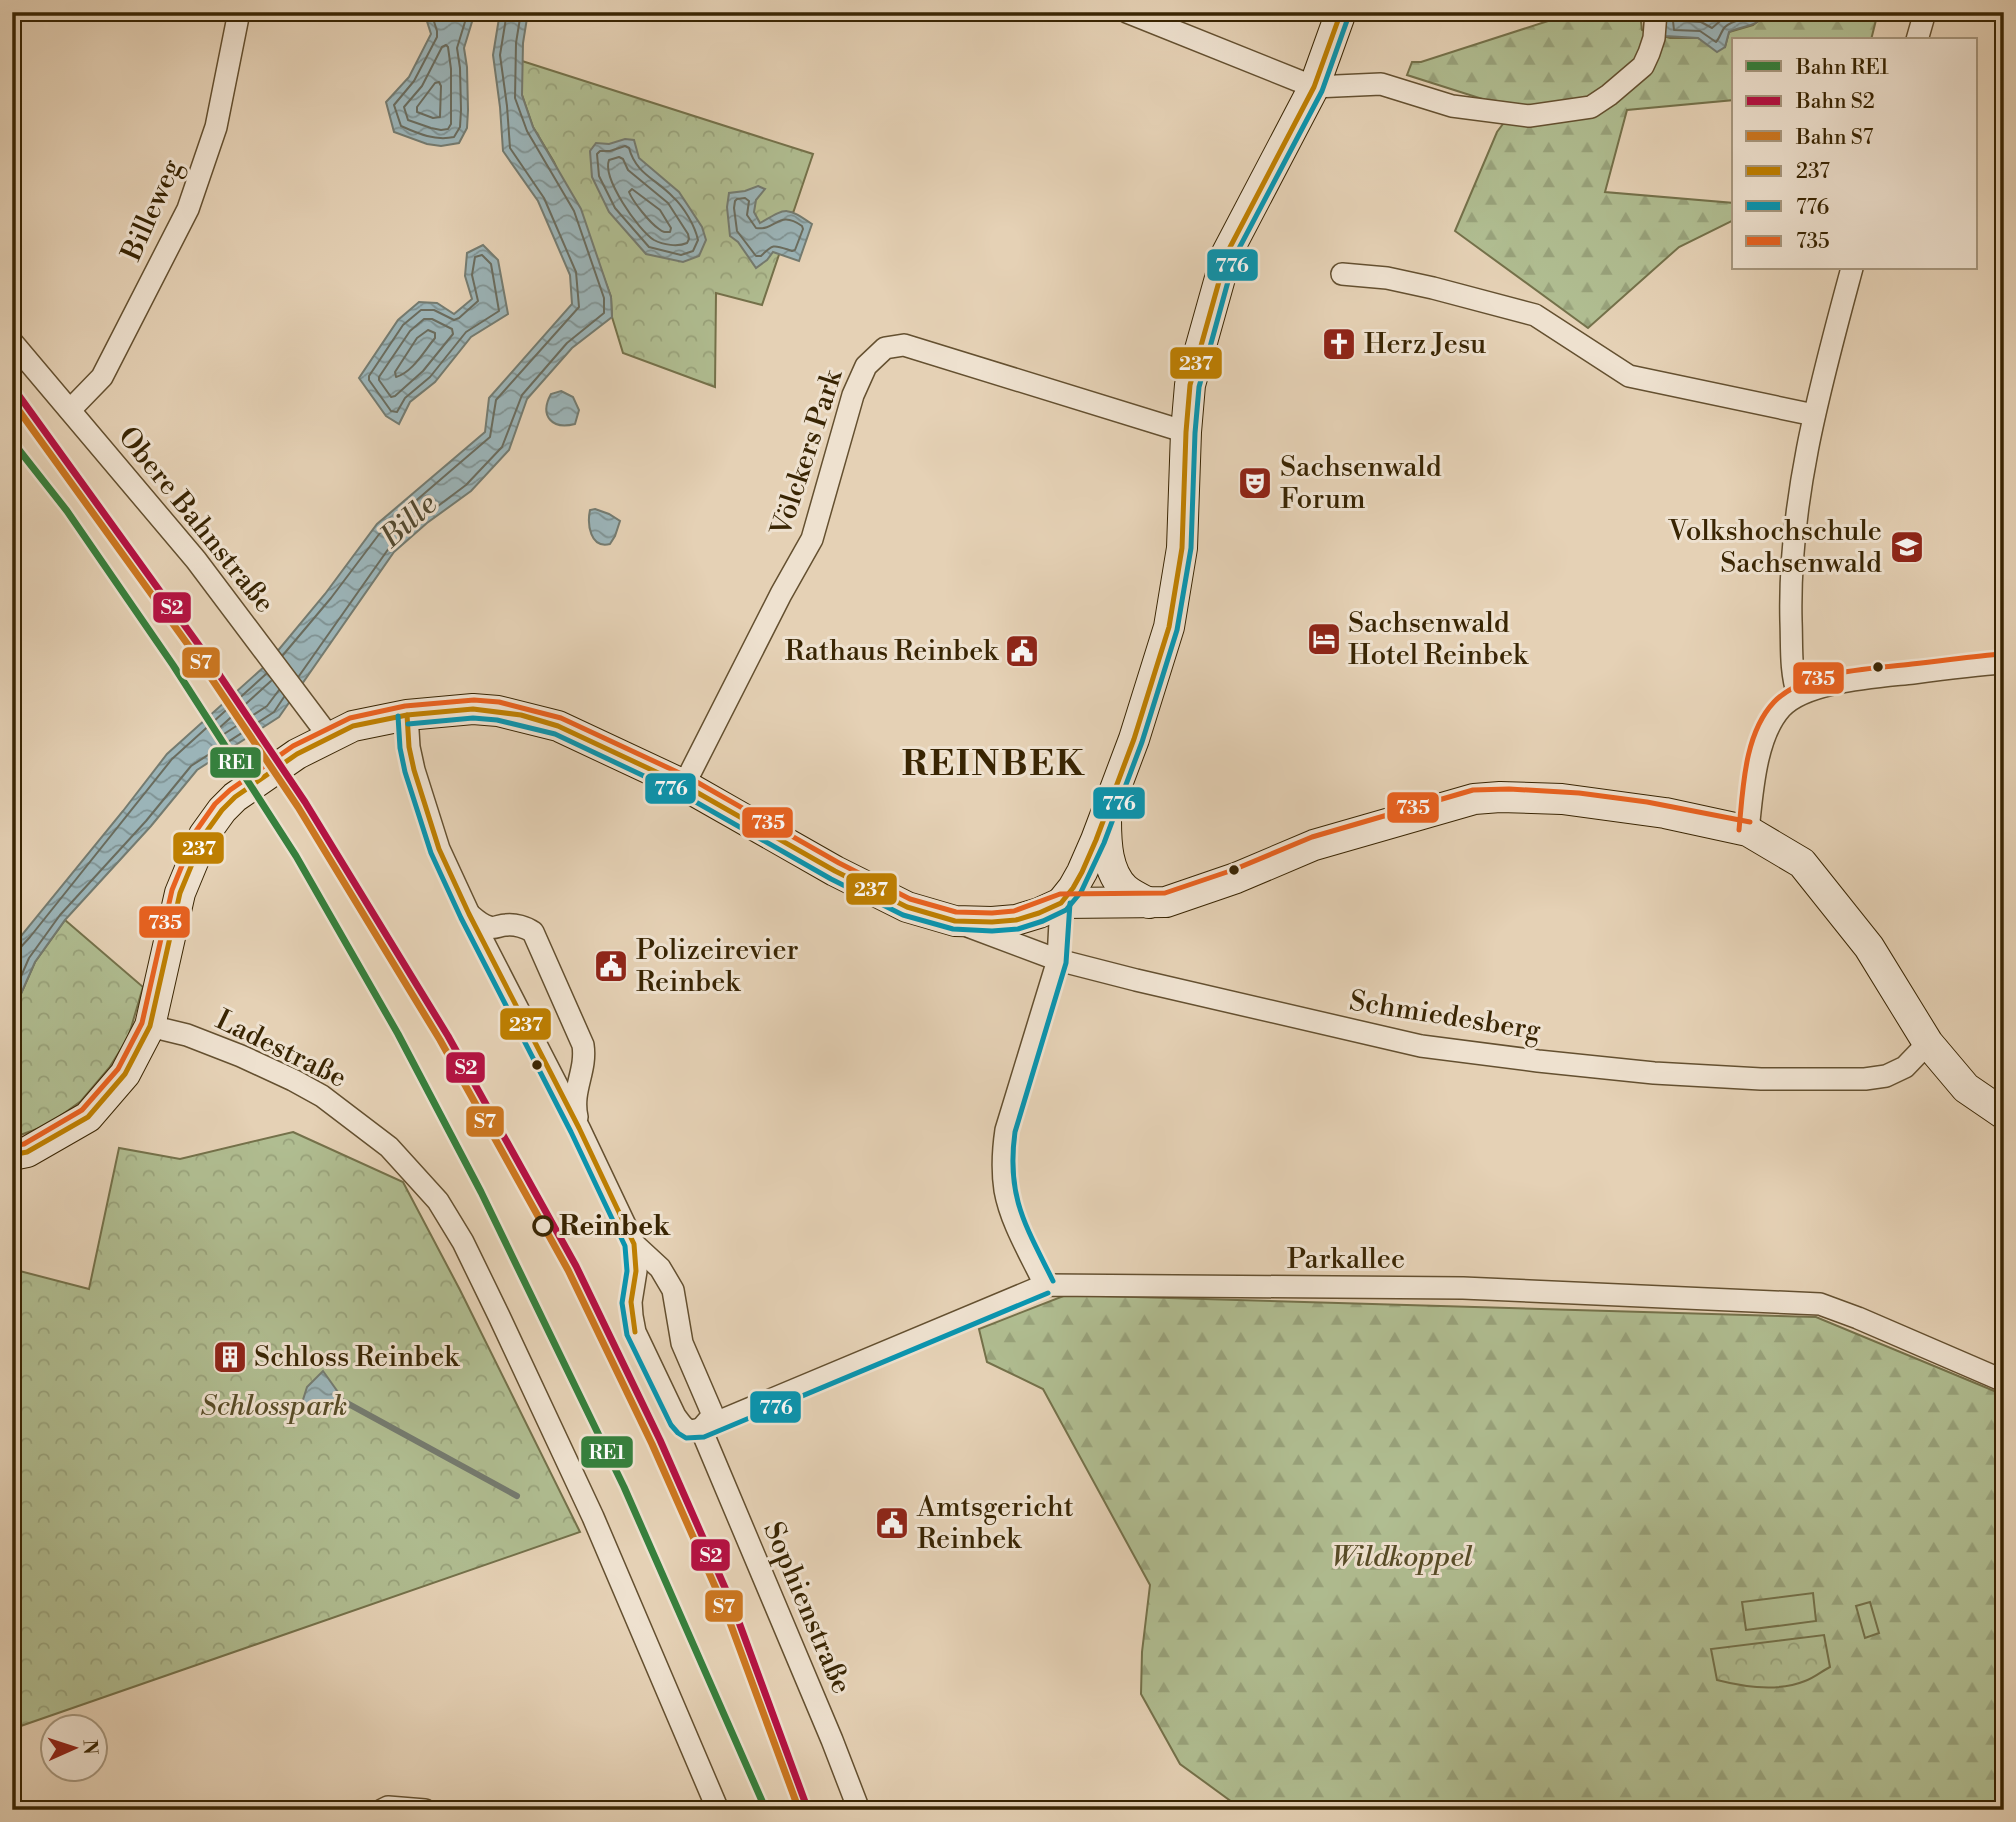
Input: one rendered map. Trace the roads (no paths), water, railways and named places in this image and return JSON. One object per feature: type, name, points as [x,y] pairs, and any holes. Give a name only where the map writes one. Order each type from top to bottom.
[{"type":"main road","points":[[1061,903],[1082,872],[1096,840],[1134,739],[1170,626],[1182,548],[1190,385],[1227,253],[1314,87],[1341,12]]},
{"type":"main road","points":[[12,1155],[27,1153],[88,1117],[125,1074],[150,1026],[180,893],[204,835],[235,797],[297,754],[353,726],[407,715],[473,709],[498,710],[558,726],[684,785],[841,874],[907,907],[955,921],[1016,920],[1061,903],[1166,902],[1236,878],[1314,845],[1474,799],[1562,799],[1653,811],[1748,831],[1802,863],[1869,947],[1928,1043],[1966,1088],[2004,1114]]},
{"type":"main road","points":[[1106,811],[1106,840],[1117,879],[1128,891],[1149,904]]},
{"type":"main road","points":[[1096,840],[1090,886],[1097,898],[1103,902]]},
{"type":"street","name":"Billeweg","points":[[70,410],[102,377],[188,209],[216,127],[239,12]]},
{"type":"street","points":[[1127,12],[1314,87],[1381,84],[1452,106],[1529,116],[1591,107],[1609,95],[1643,66],[1654,38],[1656,12]]},
{"type":"street","points":[[1918,38],[1925,12]]},
{"type":"street","points":[[1798,695],[1792,676],[1791,582],[1797,513],[1814,415],[1851,270]]},
{"type":"street","points":[[1342,274],[1387,278],[1535,315],[1629,376],[1814,415]]},
{"type":"street","name":"Obere Bahnstraße","points":[[12,342],[196,560],[330,738]]},
{"type":"street","name":"Völckers Park","points":[[684,785],[781,594],[812,539],[853,395],[866,366],[885,348],[904,345],[1186,432]]},
{"type":"street","points":[[1748,831],[1758,765],[1767,730],[1780,709],[1798,695],[1840,682],[2004,663]]},
{"type":"street","points":[[407,715],[409,747],[439,849],[634,1244],[636,1271],[631,1302],[635,1332],[675,1416],[684,1428],[691,1432],[701,1429],[713,1415],[682,1343],[673,1290],[660,1268],[634,1244]]},
{"type":"street","points":[[1045,1285],[1011,1211],[1005,1190],[1003,1149],[1006,1130],[1058,960],[1061,903]]},
{"type":"street","points":[[469,914],[489,927],[526,927],[533,932],[583,1045],[584,1066],[576,1089],[575,1110],[579,1128]]},
{"type":"street","name":"Schmiedesberg","points":[[955,921],[1058,960],[1421,1046],[1642,1072],[1761,1079],[1865,1079],[1885,1076],[1905,1067],[1928,1043]]},
{"type":"street","name":"Ladestraße","points":[[150,1026],[187,1035],[241,1056],[322,1096],[389,1147],[438,1201],[463,1242],[587,1504],[713,1809]]},
{"type":"street","name":"Parkallee","points":[[701,1429],[1045,1285],[1451,1288],[1820,1304],[2004,1381]]},
{"type":"street","name":"Sophienstraße","points":[[701,1429],[859,1810]]},
{"type":"street","points":[[382,1810],[387,1807],[425,1810]]},
{"type":"water","points":[[424,12],[475,12],[464,48],[468,110],[467,128],[459,143],[441,146],[427,144],[394,132],[386,102],[409,77],[431,34]]},
{"type":"water","name":"Bille","points":[[500,12],[528,12],[523,43],[522,95],[533,127],[581,209],[611,297],[612,317],[572,348],[527,399],[509,450],[471,491],[427,523],[394,552],[279,717],[197,770],[151,826],[65,920],[35,962],[12,1014],[12,947],[167,754],[266,665],[325,594],[377,524],[485,432],[489,398],[572,304],[570,275],[538,201],[503,151],[493,55]]},
{"type":"water","points":[[1665,12],[1765,12],[1755,24],[1729,32],[1725,47],[1717,52],[1698,38],[1665,36]]},
{"type":"water","points":[[625,139],[634,140],[639,158],[679,192],[702,227],[706,240],[699,256],[683,262],[646,254],[609,212],[592,177],[590,151],[596,143],[609,144]]},
{"type":"water","points":[[758,186],[765,189],[756,200],[754,212],[760,223],[786,211],[797,214],[812,224],[799,261],[773,252],[756,268],[738,242],[730,236],[727,207],[729,193]]},
{"type":"water","points":[[483,245],[498,260],[508,314],[471,337],[435,382],[410,402],[399,424],[386,416],[359,378],[398,320],[419,302],[437,303],[454,314],[472,299],[465,276],[467,253]]},
{"type":"water","points":[[561,391],[573,397],[579,410],[575,424],[560,425],[547,415],[546,409],[551,394]]},
{"type":"water","points":[[595,509],[620,521],[610,544],[598,543],[591,534],[589,516],[590,510]]},
{"type":"water","points":[[323,1371],[345,1402],[323,1413],[302,1403],[307,1387]]},
{"type":"waterway","points":[[345,1402],[517,1496]]},
{"type":"rail line","name":"S2","points":[[12,386],[206,655],[305,802],[448,1036],[576,1266],[660,1440],[733,1606],[808,1810]]},
{"type":"rail line","name":"S7","points":[[12,401],[199,660],[298,807],[440,1040],[568,1270],[652,1444],[725,1609],[799,1810]]},
{"type":"rail line","name":"RE1","points":[[12,441],[67,511],[173,665],[296,856],[398,1034],[481,1192],[624,1487],[766,1810]]},
{"type":"place","name":"Herz Jesu","points":[[1339,344]]},
{"type":"place","name":"Sachsenwald Forum","points":[[1255,483]]},
{"type":"place","name":"Volkshochschule Sachsenwald","points":[[1907,547]]},
{"type":"place","name":"Sachsenwald Hotel Reinbek","points":[[1324,639]]},
{"type":"place","name":"Rathaus Reinbek","points":[[1022,651]]},
{"type":"place","name":"Polizeirevier Reinbek","points":[[611,966]]},
{"type":"place","name":"Reinbek","points":[[543,1226]]},
{"type":"place","name":"Schloss Reinbek","points":[[230,1357]]},
{"type":"place","name":"Amtsgericht Reinbek","points":[[892,1523]]},
{"type":"district","name":"REINBEK","points":[[994,764]]},
{"type":"park label","name":"Schlosspark","points":[[274,1406]]},
{"type":"park label","name":"Wildkoppel","points":[[1402,1557]]}]
